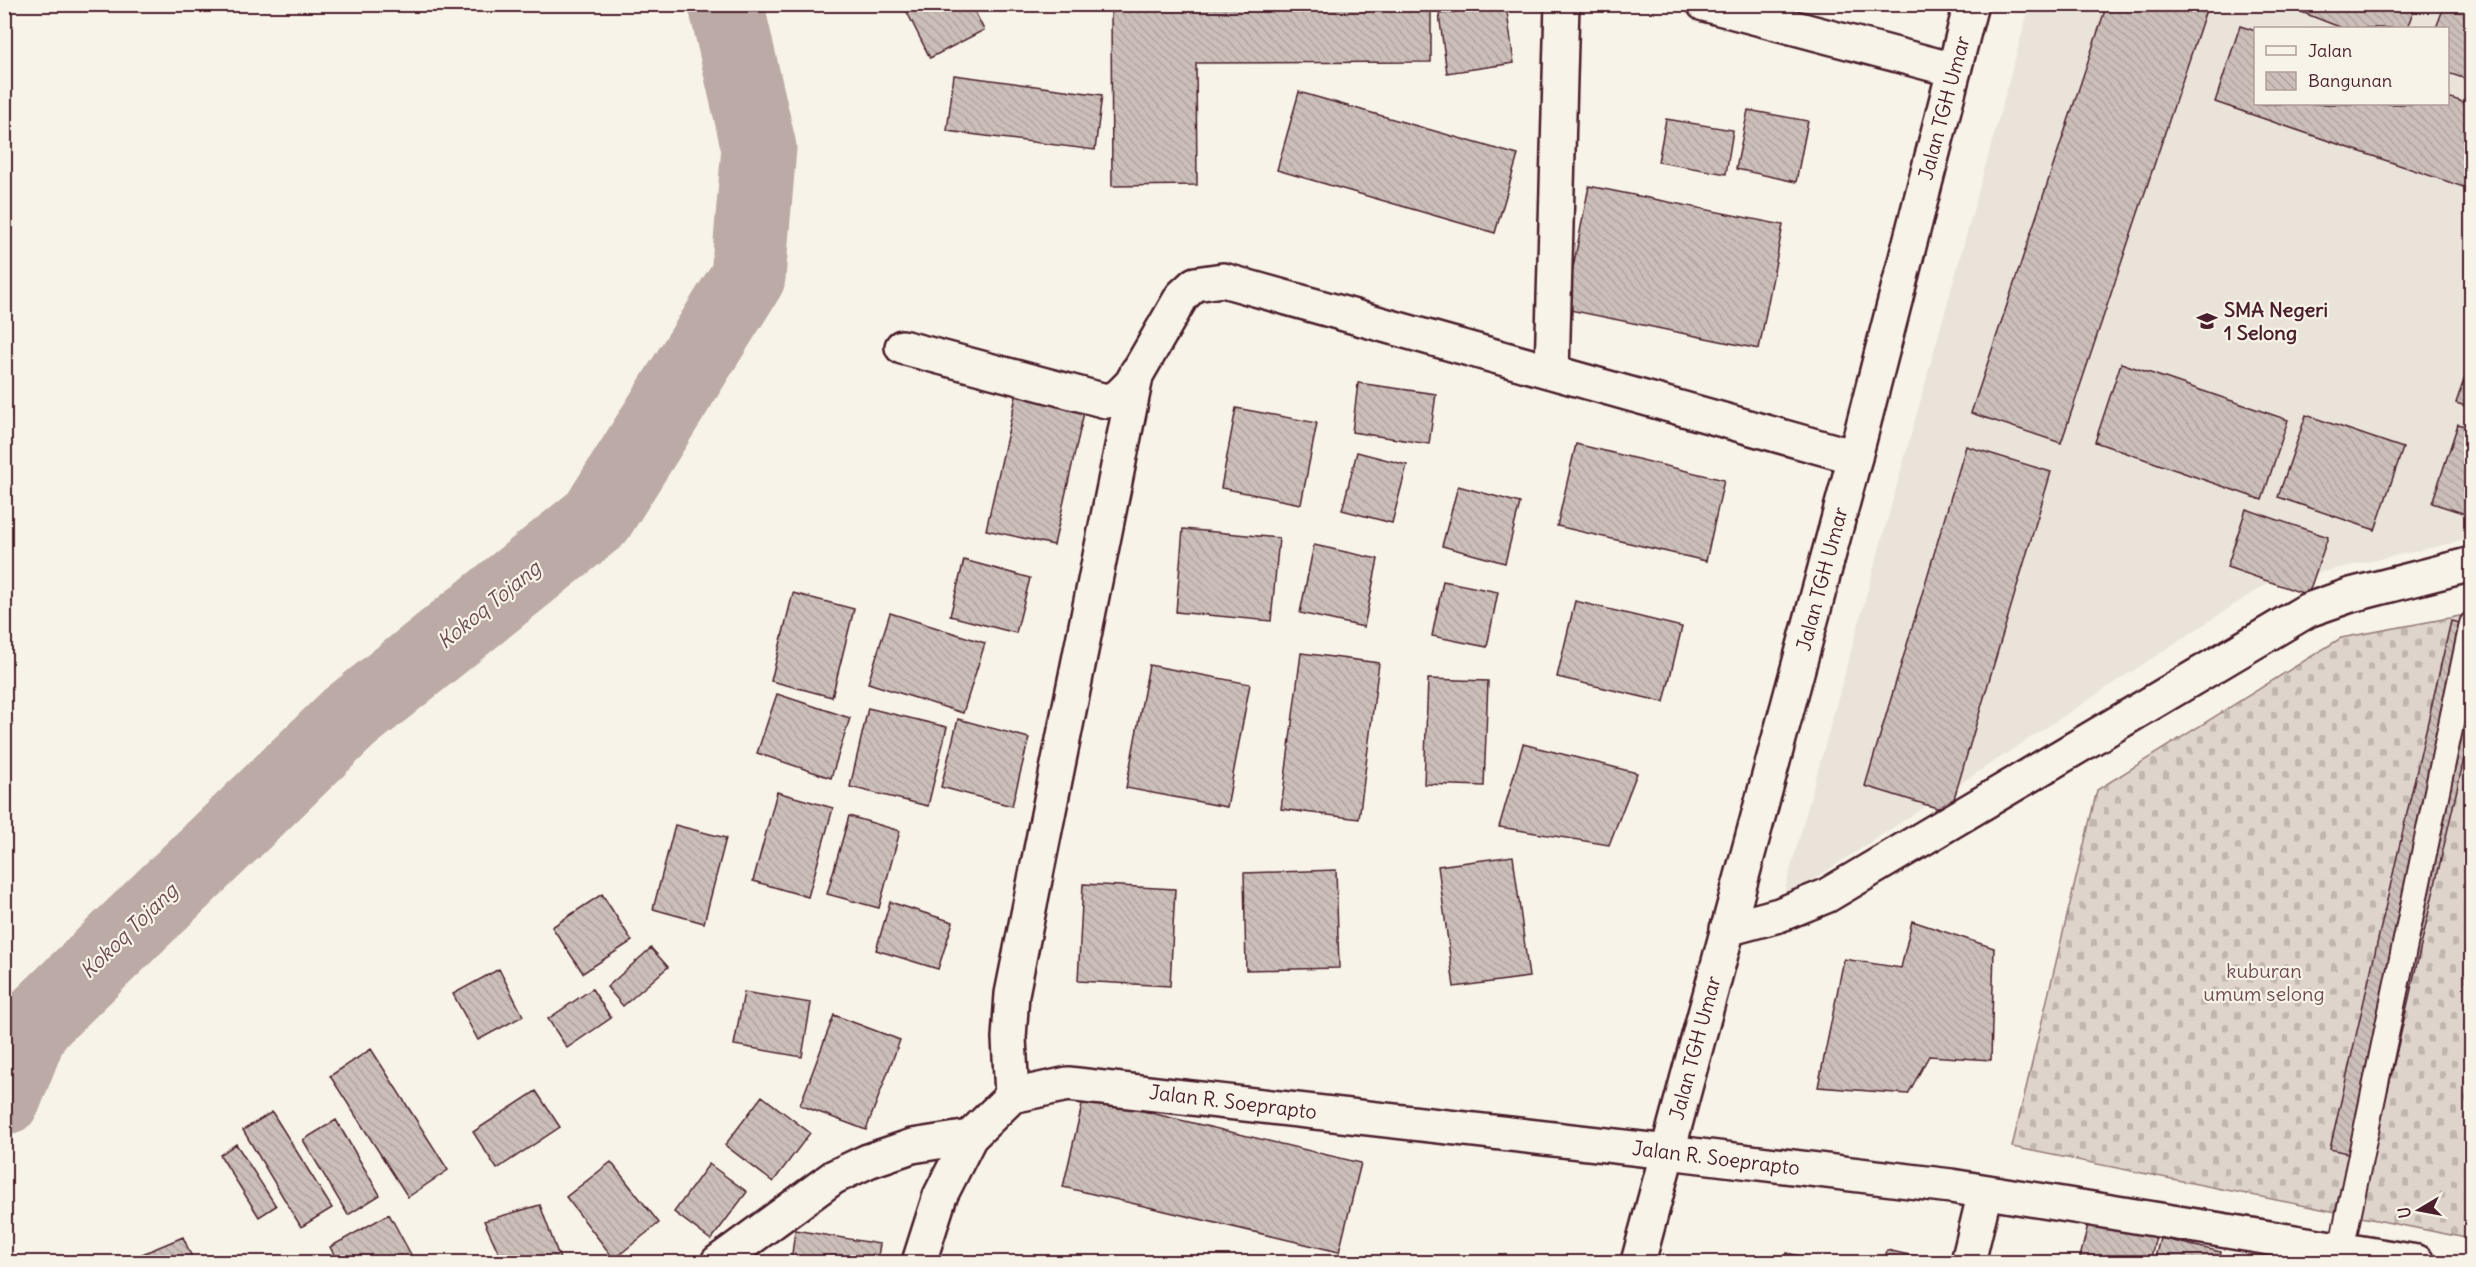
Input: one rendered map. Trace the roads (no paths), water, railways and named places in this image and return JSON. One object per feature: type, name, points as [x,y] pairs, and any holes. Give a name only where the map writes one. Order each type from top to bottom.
[{"type":"street","points":[[1552,372],[1562,4]]},
{"type":"street","points":[[1704,4],[1954,70]]},
{"type":"street","name":"Jalan TGH Umar","points":[[1638,1263],[1855,457],[1971,4]]},
{"type":"street","points":[[902,347],[1106,401],[1118,396],[1131,384],[1182,296],[1195,284],[1223,280],[1855,457]]},
{"type":"street","points":[[919,1263],[940,1196],[969,1137],[1012,1096],[1009,1038],[1012,994],[1137,372]]},
{"type":"street","points":[[1727,928],[1779,915],[1826,896],[2308,610],[2351,595],[2472,564]]},
{"type":"street","name":"Jalan R. Soeprapto","points":[[1012,1096],[1068,1084],[1668,1152],[1985,1192],[2321,1253],[2417,1263]]},
{"type":"street","points":[[718,1263],[834,1177],[868,1161],[912,1146],[969,1137]]},
{"type":"street","points":[[1968,1263],[1985,1192]]},
{"type":"lane","points":[[2321,1253],[2472,624]]},
{"type":"waterway","name":"Kokoq Tojang","points":[[4,1098],[32,1026],[349,718],[597,518],[748,277],[759,148],[726,4]]},
{"type":"place","name":"SMA Negeri 1 Selong","points":[[2207,321]]},
{"type":"park label","name":"kuburan umum selong","points":[[2264,982]]}]
